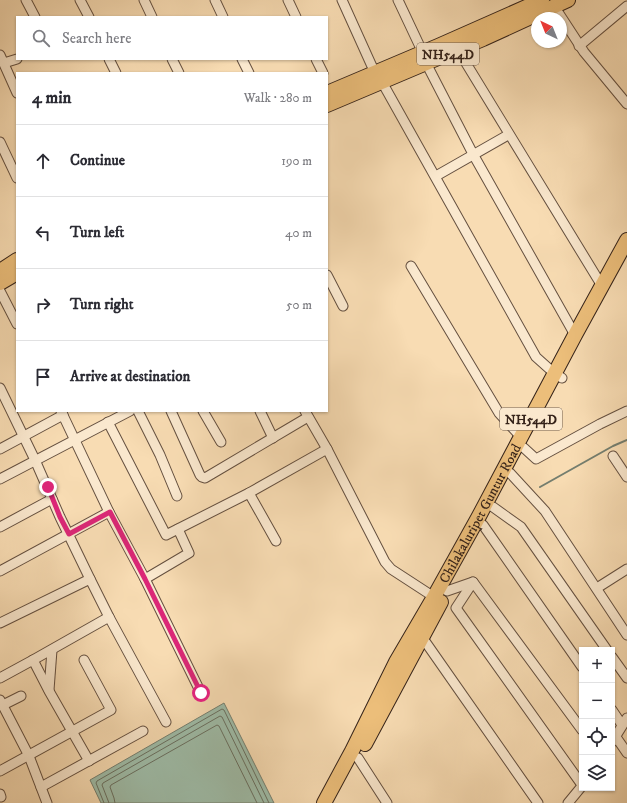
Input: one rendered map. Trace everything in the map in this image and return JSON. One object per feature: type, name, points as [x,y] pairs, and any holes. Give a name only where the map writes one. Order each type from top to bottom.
[{"type":"highway","name":"NH544D","points":[[328,104],[378,77],[548,3],[568,0]]},
{"type":"highway","name":"NH544D","points":[[424,58],[458,50],[548,3]]},
{"type":"highway","name":"NH544D","points":[[328,89],[378,77]]},
{"type":"highway","name":"Chilakaluripet Guntur Road","points":[[558,376],[575,335],[627,240]]},
{"type":"highway","name":"Chilakaluripet Guntur Road","points":[[434,597],[523,442],[558,376],[627,257]]},
{"type":"highway","points":[[0,271],[16,261]]},
{"type":"highway","points":[[0,283],[16,274]]},
{"type":"highway","name":"Chilakaluripet Guntur Road","points":[[447,591],[493,507],[523,442]]},
{"type":"highway","name":"NH544D","points":[[334,803],[447,591]]},
{"type":"highway","name":"NH544D","points":[[324,803],[396,662],[434,597]]},
{"type":"street","points":[[26,0],[34,16]]},
{"type":"street","points":[[80,0],[88,16]]},
{"type":"street","points":[[144,0],[152,16]]},
{"type":"street","points":[[215,0],[223,16]]},
{"type":"street","points":[[288,0],[296,16]]},
{"type":"street","points":[[342,0],[378,77],[436,176],[536,358],[558,376]]},
{"type":"street","points":[[398,0],[424,58],[474,154],[575,335]]},
{"type":"street","points":[[548,3],[579,46],[627,104]]},
{"type":"street","points":[[579,46],[627,6]]},
{"type":"street","points":[[458,50],[508,135],[602,286]]},
{"type":"street","points":[[16,59],[2,59],[16,91]]},
{"type":"street","points":[[110,60],[116,72]]},
{"type":"street","points":[[172,60],[178,72]]},
{"type":"street","points":[[242,60],[248,72]]},
{"type":"street","points":[[316,60],[322,72]]},
{"type":"street","points":[[436,176],[508,135]]},
{"type":"street","points":[[0,142],[16,176]]},
{"type":"street","points":[[411,266],[500,413],[536,459],[627,410]]},
{"type":"street","points":[[328,277],[344,306]]},
{"type":"street","points":[[0,291],[16,322]]},
{"type":"street","points":[[0,388],[90,579],[166,722]]},
{"type":"street","points":[[0,479],[128,412]]},
{"type":"street","points":[[138,412],[160,456],[177,496]]},
{"type":"street","points":[[171,412],[202,477],[205,478],[273,438],[307,414],[327,449],[384,562],[391,569],[434,597]]},
{"type":"street","points":[[204,412],[221,442]]},
{"type":"street","points":[[260,412],[273,438]]},
{"type":"street","points":[[0,449],[62,413],[201,693]]},
{"type":"street","points":[[108,422],[166,535],[249,493],[327,449]]},
{"type":"street","points":[[613,456],[627,477]]},
{"type":"street","points":[[510,473],[545,511],[627,635]]},
{"type":"street","points":[[249,493],[276,541]]},
{"type":"street","points":[[0,527],[52,499]]},
{"type":"street","points":[[493,507],[521,527],[605,647]]},
{"type":"street","points":[[0,571],[110,512]]},
{"type":"street","points":[[483,525],[579,663]]},
{"type":"street","points":[[145,579],[189,553],[178,529]]},
{"type":"street","points":[[597,588],[627,569]]},
{"type":"street","points":[[0,624],[90,579]]},
{"type":"street","points":[[447,591],[473,582]]},
{"type":"street","points":[[473,582],[579,726]]},
{"type":"street","points":[[473,582],[456,608],[579,781]]},
{"type":"street","points":[[0,678],[109,617]]},
{"type":"street","points":[[422,638],[538,803]]},
{"type":"street","points":[[49,691],[52,650]]},
{"type":"street","points":[[34,660],[49,691],[88,761]]},
{"type":"street","points":[[0,772],[111,710],[84,660]]},
{"type":"street","points":[[615,661],[627,678]]},
{"type":"street","points":[[20,696],[1,702],[29,756],[48,803]]},
{"type":"street","points":[[615,713],[625,722],[615,737]]},
{"type":"street","points":[[41,787],[143,731]]},
{"type":"street","points":[[615,740],[627,753]]},
{"type":"street","points":[[358,758],[387,803]]},
{"type":"street","points":[[568,803],[579,789]]},
{"type":"water","points":[[224,703],[274,803],[101,803],[90,780]]},
{"type":"waterway","points":[[540,487],[613,446],[627,440]]},
{"type":"route","points":[[48,487],[60,517],[69,534],[110,512],[201,693]]}]
